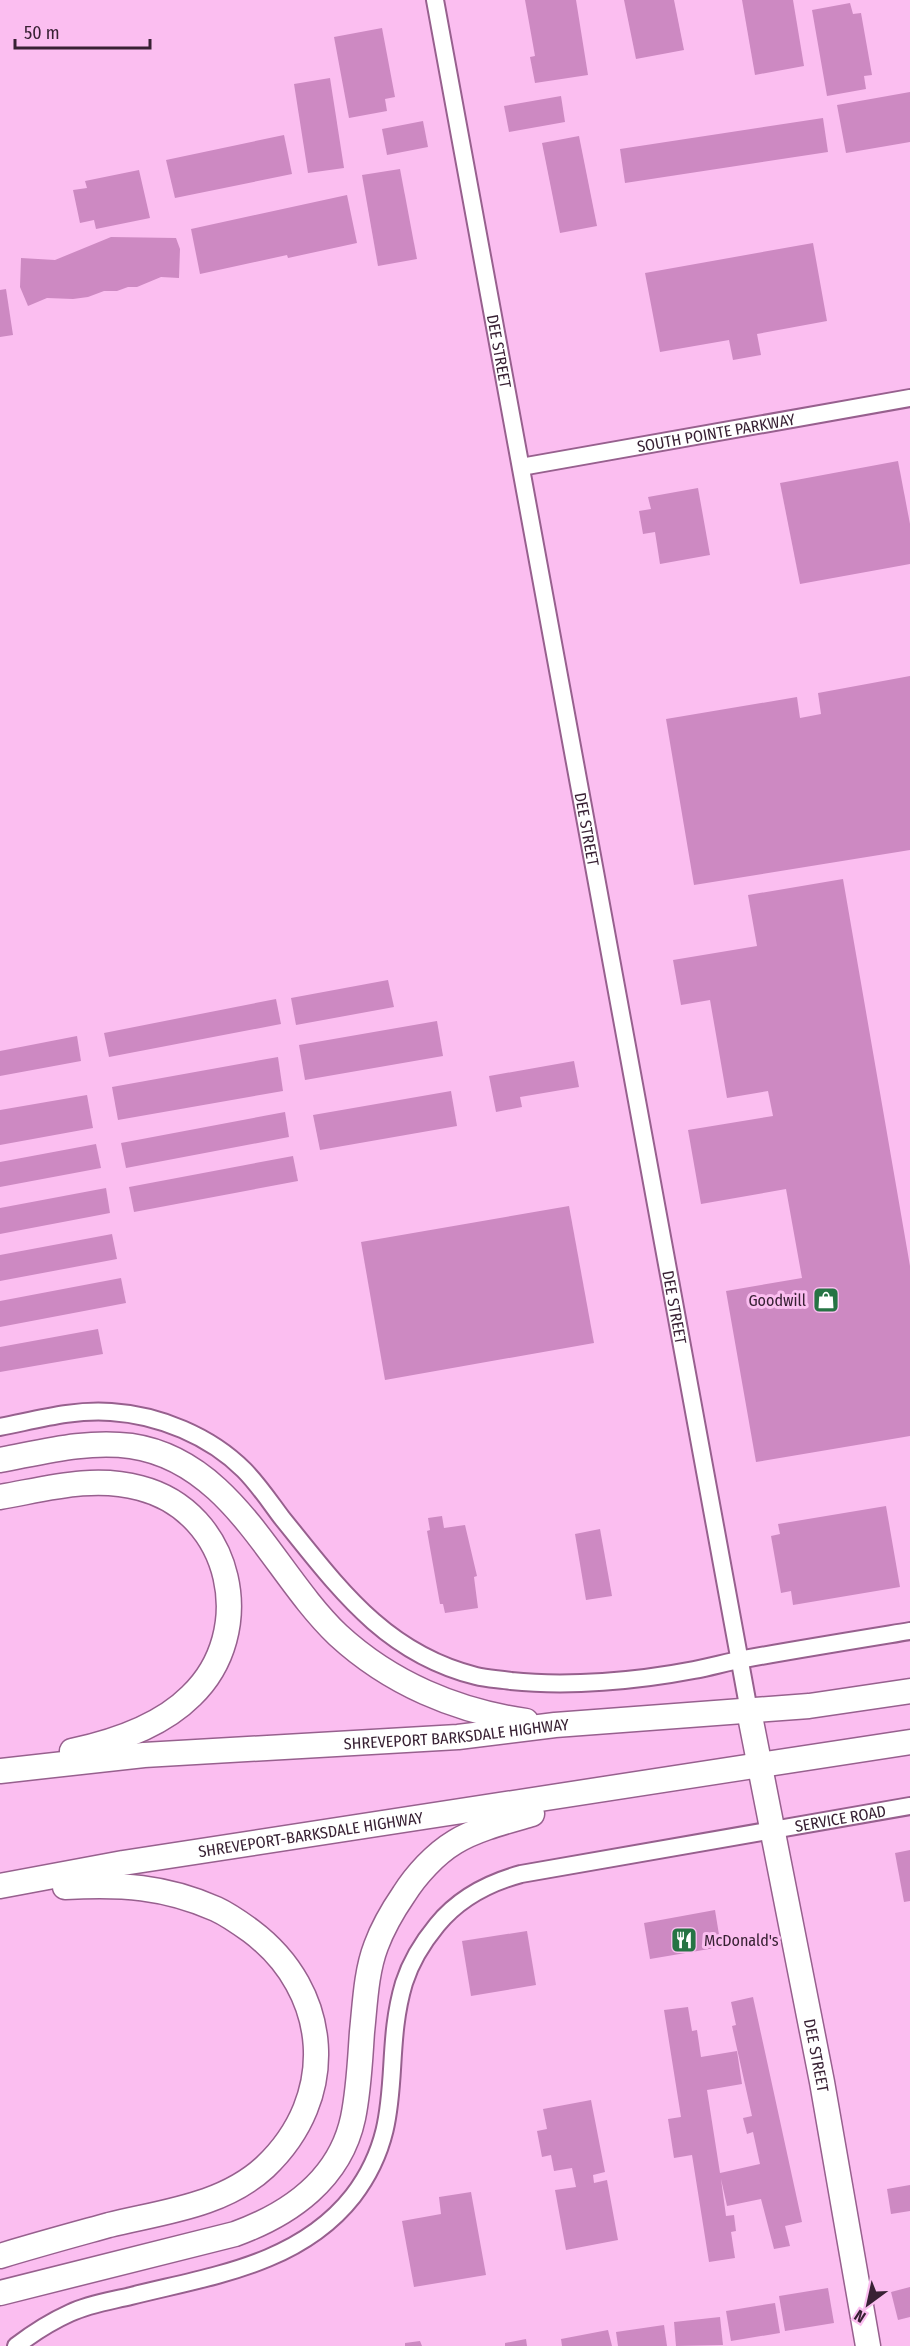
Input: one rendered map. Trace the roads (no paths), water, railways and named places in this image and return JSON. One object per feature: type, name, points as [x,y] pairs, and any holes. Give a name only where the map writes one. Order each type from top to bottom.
[{"type":"main road","points":[[0,1460],[99,1443],[133,1446],[180,1462],[198,1473],[228,1500],[305,1598],[355,1649],[384,1670],[426,1693],[470,1710],[496,1717],[555,1725]]},
{"type":"main road","points":[[0,1497],[83,1483],[113,1482],[142,1488],[164,1498],[188,1513],[206,1534],[220,1558],[228,1584],[229,1614],[224,1643],[213,1670],[180,1706],[153,1723],[95,1746],[0,1766]]},
{"type":"main road","name":"SHREVEPORT BARKSDALE HIGHWAY","points":[[0,1771],[144,1755],[458,1737],[555,1725],[809,1706],[910,1691]]},
{"type":"main road","name":"DEE STREET","points":[[749,1711],[822,2082],[868,2346]]},
{"type":"main road","points":[[487,1809],[523,1786],[758,1757],[910,1742]]},
{"type":"main road","points":[[3,2293],[235,2234],[263,2224],[295,2205],[323,2178],[341,2150],[352,2121],[358,2087],[365,2000],[375,1947],[390,1914],[411,1883],[437,1856],[455,1842],[506,1822],[622,1787],[758,1757]]},
{"type":"main road","name":"SHREVEPORT-BARKSDALE HIGHWAY","points":[[0,1886],[134,1861],[622,1787]]},
{"type":"main road","points":[[0,1891],[110,1884],[154,1890],[216,1909],[235,1919],[262,1940],[286,1965],[304,1995],[314,2024],[317,2054],[311,2092],[295,2130],[264,2168],[238,2185],[204,2202],[168,2213],[79,2233],[0,2256]]},
{"type":"street","name":"DEE STREET","points":[[435,0],[749,1711]]},
{"type":"street","name":"SOUTH POINTE PARKWAY","points":[[521,467],[910,398]]},
{"type":"street","points":[[0,1427],[78,1413],[108,1411],[139,1415],[175,1426],[209,1443],[244,1470],[335,1583],[377,1626],[393,1639],[439,1664],[477,1677],[533,1683],[605,1681],[692,1670],[741,1659],[910,1630]]},
{"type":"street","name":"SERVICE ROAD","points":[[16,2346],[37,2330],[89,2306],[244,2268],[282,2253],[313,2235],[341,2210],[364,2180],[378,2153],[389,2117],[397,2024],[404,1983],[425,1939],[459,1902],[505,1879],[521,1874],[910,1806]]},
{"type":"place","name":"Goodwill","points":[[826,1300]]},
{"type":"place","name":"McDonald's","points":[[684,1940]]}]
